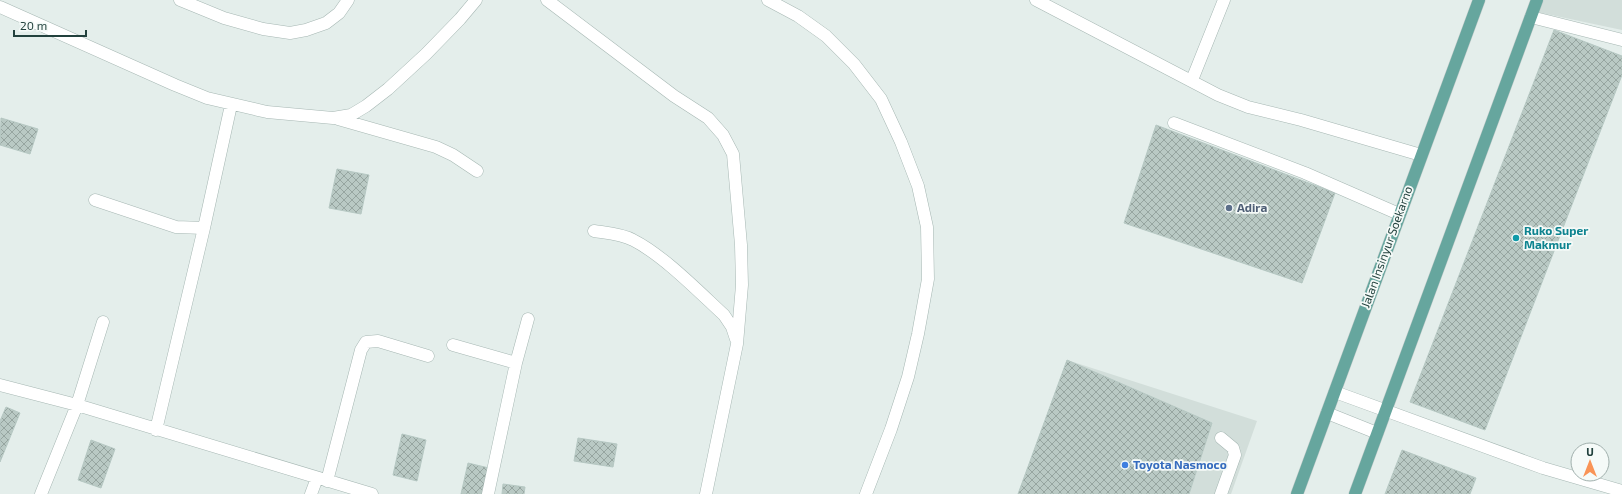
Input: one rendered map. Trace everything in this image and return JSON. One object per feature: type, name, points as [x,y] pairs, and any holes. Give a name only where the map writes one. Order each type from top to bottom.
[{"type":"main road","name":"Jalan Insinyur Soekarno","points":[[1297,494],[1479,0]]},
{"type":"main road","points":[[1355,494],[1537,0]]},
{"type":"street","points":[[180,0],[224,18],[263,29],[290,33],[306,30],[326,23],[339,13],[348,0]]},
{"type":"street","points":[[333,118],[351,115],[366,106],[388,89],[431,49],[476,0]]},
{"type":"street","points":[[547,0],[674,96],[708,118],[723,135],[733,154],[741,244],[742,285],[737,344],[706,494]]},
{"type":"street","points":[[768,0],[798,16],[826,36],[854,64],[876,94],[900,142],[918,186],[927,227],[928,279],[918,334],[908,377],[891,429],[866,494]]},
{"type":"street","points":[[1036,0],[1192,80],[1218,95],[1248,107],[1301,120],[1421,155]]},
{"type":"street","points":[[1192,80],[1224,0]]},
{"type":"street","points":[[0,7],[207,98],[229,112],[267,112],[333,118],[436,147],[453,155],[477,171]]},
{"type":"street","points":[[1531,17],[1622,40]]},
{"type":"street","points":[[156,430],[204,228],[229,112]]},
{"type":"street","points":[[1174,123],[1305,173],[1399,214]]},
{"type":"street","points":[[95,200],[176,227],[204,228]]},
{"type":"street","points":[[594,231],[618,235],[633,240],[649,250],[697,290],[724,315],[732,327],[737,344]]},
{"type":"street","points":[[488,494],[516,363],[528,319]]},
{"type":"street","points":[[41,494],[77,405],[103,322]]},
{"type":"street","points":[[311,494],[322,480],[361,350],[366,342],[378,341],[428,356]]},
{"type":"street","points":[[453,345],[516,363]]},
{"type":"street","points":[[1,389],[77,405],[372,494]]},
{"type":"street","points":[[1335,392],[1543,468],[1622,491]]},
{"type":"street","points":[[1327,413],[1377,433]]},
{"type":"street","points":[[1221,438],[1233,448],[1235,455],[1221,494]]},
{"type":"shaded area","points":[[1541,0],[1622,0],[1622,30],[1537,12]]},
{"type":"shaded area","points":[[1067,360],[1257,421],[1231,494],[1018,494]]},
{"type":"building","name":"Ruko Super Makmur","points":[[1554,30],[1622,56],[1622,75],[1485,430],[1410,402]]},
{"type":"building","points":[[1,118],[38,129],[30,154],[0,145]]},
{"type":"building","name":"Adira","points":[[1156,125],[1335,193],[1302,283],[1124,223]]},
{"type":"building","points":[[337,169],[369,175],[361,214],[329,208]]},
{"type":"building","points":[[1067,360],[1212,423],[1189,494],[1018,494]]},
{"type":"building","points":[[6,407],[20,413],[0,462],[0,421]]},
{"type":"building","points":[[402,434],[426,440],[417,481],[393,475]]},
{"type":"building","points":[[578,438],[617,444],[613,467],[574,461]]},
{"type":"building","points":[[91,440],[115,449],[101,488],[78,480]]},
{"type":"building","points":[[1402,450],[1476,478],[1470,494],[1385,494]]},
{"type":"building","points":[[468,463],[489,468],[483,494],[461,494]]},
{"type":"building","points":[[503,484],[525,487],[524,494],[502,494]]},
{"type":"place","name":"Adira","points":[[1229,208]]},
{"type":"place","name":"Ruko Super Makmur","points":[[1516,238]]},
{"type":"place","name":"Toyota Nasmoco","points":[[1125,465]]}]
